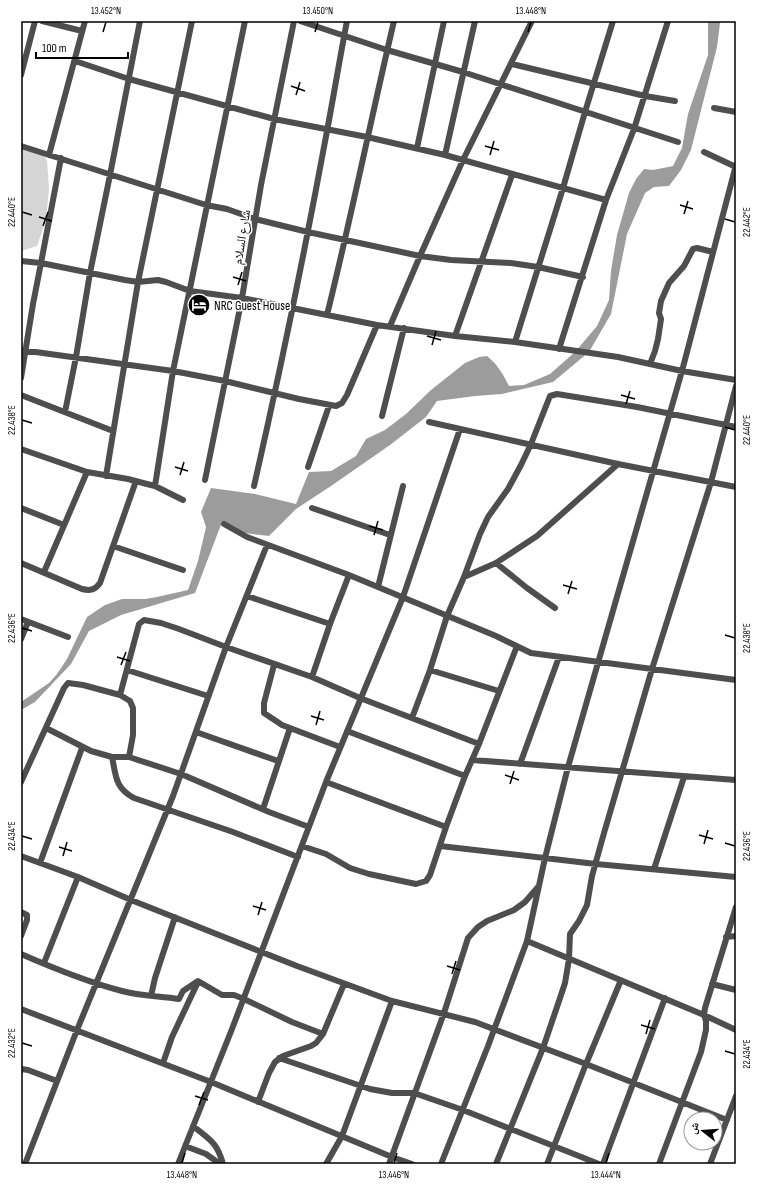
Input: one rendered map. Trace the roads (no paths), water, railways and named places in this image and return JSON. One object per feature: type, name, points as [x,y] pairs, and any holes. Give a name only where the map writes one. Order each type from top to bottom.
[{"type":"street","points":[[21,75],[35,21]]},
{"type":"street","points":[[42,21],[82,31]]},
{"type":"street","points":[[50,155],[85,21]]},
{"type":"street","points":[[65,412],[90,273],[140,21]]},
{"type":"street","points":[[106,476],[126,364],[138,282],[192,21]]},
{"type":"street","points":[[155,486],[173,371],[245,21]]},
{"type":"street","name":"شارع السلام","points":[[205,480],[242,298],[261,184],[294,21]]},
{"type":"street","points":[[300,21],[678,142]]},
{"type":"street","points":[[254,486],[275,393],[308,232],[347,21]]},
{"type":"street","points":[[327,315],[346,240],[367,137],[394,21]]},
{"type":"street","points":[[417,148],[444,21]]},
{"type":"street","points":[[445,155],[462,72],[475,21]]},
{"type":"street","points":[[390,326],[463,160],[512,64],[532,21]]},
{"type":"street","points":[[515,342],[564,188],[593,84],[613,21]]},
{"type":"street","points":[[560,349],[606,200],[634,129],[668,21]]},
{"type":"street","points":[[75,61],[129,79],[274,120],[417,148],[606,200]]},
{"type":"street","points":[[512,64],[645,96],[675,101]]},
{"type":"street","points":[[714,108],[736,112]]},
{"type":"street","points":[[21,146],[206,205],[227,209],[255,219],[308,232],[420,256],[538,267],[583,277]]},
{"type":"street","points":[[441,1164],[527,941],[545,858],[568,767],[682,371],[736,166],[704,152]]},
{"type":"street","points":[[21,378],[23,350],[61,158]]},
{"type":"street","points":[[455,336],[512,174]]},
{"type":"street","points":[[650,364],[658,339],[661,319],[659,313],[661,301],[669,283],[684,266],[693,249],[697,248],[713,252]]},
{"type":"street","points":[[21,261],[41,263],[138,282],[158,280],[190,291],[242,298],[377,325],[455,336],[515,342],[618,357],[682,371],[736,380]]},
{"type":"street","points":[[23,350],[173,371],[225,381],[329,406],[336,406],[339,405],[347,395],[377,325]]},
{"type":"street","points":[[382,416],[404,328]]},
{"type":"street","points":[[496,1164],[543,1048],[560,997],[569,959],[570,934],[587,906],[596,864],[622,772],[652,669],[711,482],[736,386]]},
{"type":"street","points":[[412,718],[430,670],[447,616],[480,534],[488,517],[508,489],[531,444],[550,396],[555,394],[637,407],[736,427]]},
{"type":"street","points":[[21,395],[113,431]]},
{"type":"street","points":[[308,467],[329,406]]},
{"type":"street","points":[[429,422],[618,464],[736,487]]},
{"type":"street","points":[[178,1164],[244,999],[346,731],[403,597],[460,429]]},
{"type":"street","points":[[21,449],[87,472],[155,486],[183,500]]},
{"type":"street","points":[[464,576],[496,562],[537,536],[618,464]]},
{"type":"street","points":[[44,572],[87,472]]},
{"type":"street","points":[[21,563],[82,589],[88,591],[94,590],[100,583],[136,481]]},
{"type":"street","points":[[378,587],[403,486]]},
{"type":"street","points":[[21,508],[64,525]]},
{"type":"street","points":[[312,508],[390,535]]},
{"type":"street","points":[[224,524],[247,537],[403,597],[496,636],[531,653],[736,680]]},
{"type":"street","points":[[21,1162],[26,1164],[77,1030],[182,774],[226,647],[267,544]]},
{"type":"street","points":[[112,546],[183,570]]},
{"type":"street","points":[[496,562],[527,588],[555,608]]},
{"type":"street","points":[[312,678],[330,624],[349,575]]},
{"type":"street","points":[[247,596],[330,624]]},
{"type":"street","points":[[21,619],[68,637]]},
{"type":"street","points":[[120,695],[139,624],[144,620],[156,621],[312,678],[479,744]]},
{"type":"street","points":[[21,640],[28,622]]},
{"type":"street","points":[[302,846],[326,854],[346,866],[357,870],[416,884],[424,882],[428,878],[465,776],[500,692],[517,646]]},
{"type":"street","points":[[520,764],[559,657]]},
{"type":"street","points":[[274,664],[264,703],[264,713],[277,722],[290,728],[340,747]]},
{"type":"street","points":[[127,670],[208,696]]},
{"type":"street","points":[[430,670],[500,692]]},
{"type":"street","points":[[21,782],[64,688],[68,683],[83,685],[120,695],[130,701],[133,708],[133,742],[129,757]]},
{"type":"street","points":[[46,728],[82,748],[112,756],[129,757],[182,774],[309,827]]},
{"type":"street","points":[[263,809],[290,728]]},
{"type":"street","points":[[346,731],[465,776]]},
{"type":"street","points":[[196,732],[278,762]]},
{"type":"street","points":[[40,863],[82,748]]},
{"type":"street","points":[[112,756],[120,788],[123,792],[134,798],[167,811],[233,832],[298,857]]},
{"type":"street","points":[[472,760],[736,780]]},
{"type":"street","points":[[654,869],[684,777]]},
{"type":"street","points":[[326,782],[446,827]]},
{"type":"street","points":[[440,846],[596,864],[736,877]]},
{"type":"street","points":[[21,856],[78,877],[131,900],[344,984],[392,1001],[444,1013],[494,1029],[727,1120]]},
{"type":"street","points":[[44,963],[78,877]]},
{"type":"street","points":[[389,1164],[444,1013],[470,934],[487,921],[514,910],[525,902],[539,885]]},
{"type":"street","points":[[659,1164],[702,1052],[706,1030],[704,1014],[705,1008],[736,907]]},
{"type":"street","points":[[21,912],[27,915],[27,920],[21,936]]},
{"type":"street","points":[[151,996],[155,978],[175,917]]},
{"type":"street","points":[[726,937],[736,936]]},
{"type":"street","points":[[527,941],[704,1014],[736,1030]]},
{"type":"street","points":[[21,954],[97,984],[151,996],[179,999],[183,992],[198,981]]},
{"type":"street","points":[[547,1164],[621,980]]},
{"type":"street","points":[[198,981],[222,995],[234,995],[292,1022],[323,1034]]},
{"type":"street","points":[[162,1064],[172,1037],[198,981]]},
{"type":"street","points":[[258,1102],[269,1073],[275,1062],[279,1058],[311,1046],[326,1030],[344,984]]},
{"type":"street","points":[[712,984],[736,990]]},
{"type":"street","points":[[603,1164],[665,998]]},
{"type":"street","points":[[326,1164],[342,1136],[392,1001]]},
{"type":"street","points":[[21,1009],[211,1082],[412,1164]]},
{"type":"street","points":[[279,1058],[360,1087],[392,1093],[414,1094],[463,1110],[599,1164]]},
{"type":"street","points":[[21,1070],[58,1081]]},
{"type":"street","points":[[710,1164],[736,1096]]},
{"type":"street","points":[[193,1126],[214,1143],[219,1151],[223,1164]]},
{"type":"street","points":[[185,1146],[206,1154],[220,1164]]},
{"type":"place","name":"NRC Guest House","points":[[199,305]]}]
